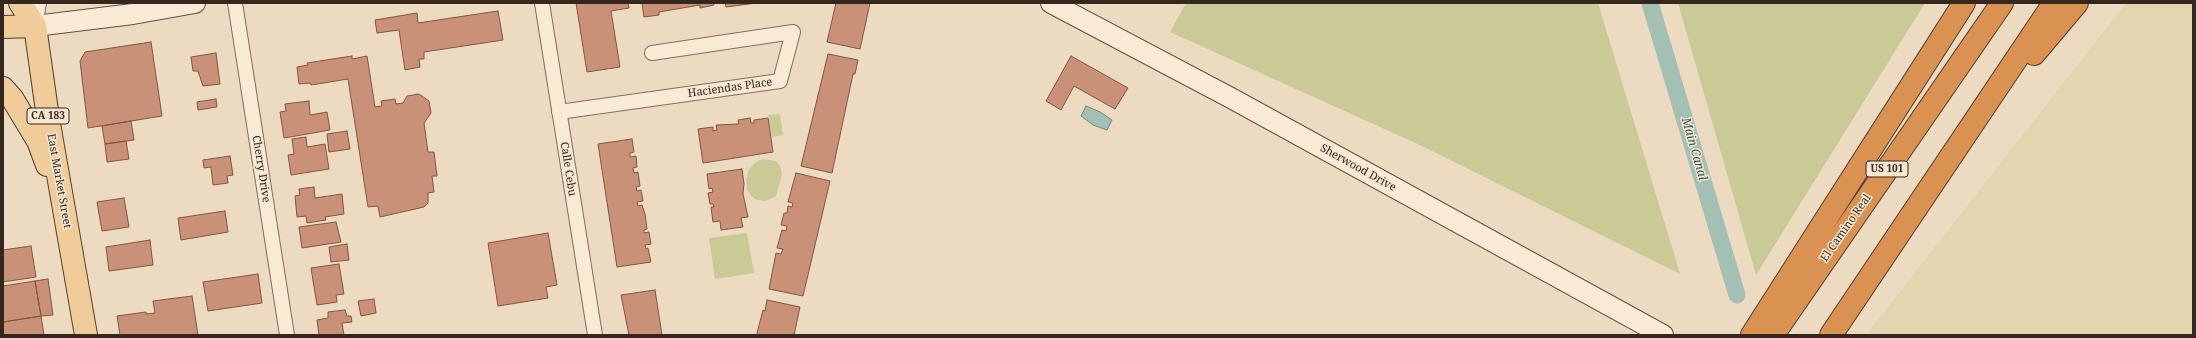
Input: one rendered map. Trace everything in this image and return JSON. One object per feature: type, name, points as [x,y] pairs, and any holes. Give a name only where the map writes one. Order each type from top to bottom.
[{"type":"highway","points":[[1752,335],[1964,3]]},
{"type":"highway","name":"El Camino Real","points":[[1772,335],[2002,3]]},
{"type":"highway","points":[[1831,335],[2054,3]]},
{"type":"highway","points":[[1960,141],[2077,3]]},
{"type":"main road","name":"CA 183","points":[[20,3],[35,26]]},
{"type":"main road","points":[[3,26],[35,26],[132,14],[194,3]]},
{"type":"main road","name":"Sherwood Drive","points":[[1051,3],[1138,48],[1663,335]]},
{"type":"main road","name":"East Market Street","points":[[35,26],[63,205],[86,335]]},
{"type":"main road","points":[[3,88],[12,98],[38,141],[63,205]]},
{"type":"street","name":"East Market Street","points":[[35,26],[39,3]]},
{"type":"street","name":"Cherry Drive","points":[[235,3],[287,335]]},
{"type":"street","name":"Calle Cebu","points":[[542,3],[595,335]]},
{"type":"street","name":"Haciendas Place","points":[[559,112],[780,81],[792,32],[652,53]]},
{"type":"shaded area","points":[[2126,3],[2193,3],[2193,335],[1866,335]]},
{"type":"shaded area","points":[[1086,106],[1100,112],[1112,120],[1107,130],[1093,125],[1081,116]]},
{"type":"green space","points":[[1186,3],[1598,3],[1680,274],[1422,146],[1170,32]]},
{"type":"green space","points":[[1678,3],[1925,3],[1756,275]]},
{"type":"green space","points":[[780,114],[783,135],[772,137],[768,115]]},
{"type":"green space","points":[[763,159],[776,161],[780,166],[782,174],[776,196],[766,201],[757,200],[751,196],[747,190],[746,180],[749,169],[756,162]]},
{"type":"green space","points":[[747,233],[754,273],[715,279],[709,238]]},
{"type":"building","points":[[576,3],[628,3],[629,8],[611,11],[620,67],[587,72]]},
{"type":"building","points":[[642,3],[714,3],[714,5],[700,8],[700,5],[659,12],[659,15],[644,17]]},
{"type":"building","points":[[725,3],[757,3],[726,7]]},
{"type":"building","points":[[836,3],[870,3],[860,49],[827,42]]},
{"type":"building","points":[[498,11],[503,40],[424,52],[424,59],[419,59],[420,67],[405,70],[399,30],[377,33],[375,20],[417,13],[418,23]]},
{"type":"building","points":[[151,42],[162,116],[88,128],[80,61],[85,52]]},
{"type":"building","points":[[216,53],[220,84],[203,86],[198,71],[193,71],[191,57]]},
{"type":"building","points":[[828,54],[858,60],[855,74],[853,74],[832,173],[801,166]]},
{"type":"building","points":[[352,56],[352,59],[367,56],[375,107],[382,106],[381,101],[395,99],[396,104],[403,103],[407,96],[419,94],[429,101],[431,113],[424,123],[428,152],[434,152],[437,176],[432,176],[434,192],[428,193],[428,203],[424,207],[380,217],[378,206],[368,207],[348,79],[311,85],[310,83],[299,84],[297,67],[308,65],[307,63]]},
{"type":"building","points":[[1071,56],[1128,88],[1115,109],[1074,86],[1061,110],[1046,101]]},
{"type":"building","points":[[216,99],[217,107],[198,110],[197,102]]},
{"type":"building","points":[[309,101],[310,115],[327,112],[330,130],[284,138],[280,112],[286,111],[285,104]]},
{"type":"building","points":[[750,118],[751,123],[754,123],[754,120],[768,118],[773,152],[703,163],[698,129],[713,127],[713,131],[717,130],[716,125],[739,124],[738,120]]},
{"type":"building","points":[[131,121],[134,140],[105,144],[102,126]]},
{"type":"building","points":[[347,131],[350,149],[329,152],[327,134]]},
{"type":"building","points":[[306,137],[307,147],[325,144],[329,169],[291,175],[288,155],[294,154],[292,139]]},
{"type":"building","points":[[632,139],[634,152],[630,153],[630,157],[636,156],[637,167],[633,168],[634,173],[638,172],[640,186],[636,187],[637,191],[641,190],[643,201],[637,202],[638,206],[642,205],[645,214],[647,229],[644,230],[644,233],[649,232],[651,244],[645,245],[646,249],[648,248],[651,262],[617,267],[598,144]]},
{"type":"building","points":[[126,141],[129,159],[107,162],[105,144]]},
{"type":"building","points":[[230,156],[233,175],[227,176],[228,183],[213,185],[211,167],[204,168],[203,160]]},
{"type":"building","points":[[742,169],[744,184],[743,194],[748,217],[741,218],[743,227],[721,230],[720,221],[713,222],[711,207],[714,207],[713,204],[710,204],[708,193],[713,192],[712,188],[709,189],[707,174]]},
{"type":"building","points":[[796,173],[830,181],[803,296],[769,289],[776,253],[781,254],[783,249],[777,248],[782,230],[786,231],[787,226],[781,225],[784,213],[787,213],[788,206],[792,207],[793,203],[788,202]]},
{"type":"building","points":[[314,187],[315,198],[342,194],[344,214],[325,217],[326,220],[307,223],[306,216],[297,217],[295,196],[300,195],[299,189]]},
{"type":"building","points":[[124,198],[129,227],[102,231],[97,202]]},
{"type":"building","points":[[225,211],[228,232],[181,240],[178,218]]},
{"type":"building","points":[[336,222],[341,242],[302,248],[299,227]]},
{"type":"building","points":[[548,233],[557,285],[546,287],[548,298],[498,306],[488,243]]},
{"type":"building","points":[[150,240],[153,265],[109,271],[106,247]]},
{"type":"building","points":[[347,244],[349,260],[331,262],[329,247]]},
{"type":"building","points":[[31,246],[36,277],[3,282],[3,250]]},
{"type":"building","points":[[339,264],[344,294],[336,295],[337,302],[317,305],[311,268]]},
{"type":"building","points":[[258,274],[262,303],[208,311],[203,282]]},
{"type":"building","points":[[48,279],[53,315],[41,316],[35,281]]},
{"type":"building","points":[[35,281],[41,316],[3,322],[3,286]]},
{"type":"building","points":[[655,290],[662,335],[629,335],[621,295]]},
{"type":"building","points":[[192,296],[198,335],[120,335],[117,316],[146,312],[146,314],[155,313],[153,301]]},
{"type":"building","points":[[374,299],[376,313],[361,316],[358,301]]},
{"type":"building","points":[[767,300],[800,307],[794,335],[758,335],[757,333],[763,310],[765,311]]},
{"type":"building","points":[[345,310],[347,316],[351,316],[352,322],[342,323],[344,335],[319,335],[317,320],[328,318],[328,312]]},
{"type":"building","points":[[41,316],[44,335],[3,335],[3,322]]},
{"type":"waterway","name":"Main Canal","points":[[1650,3],[1737,295]]}]
